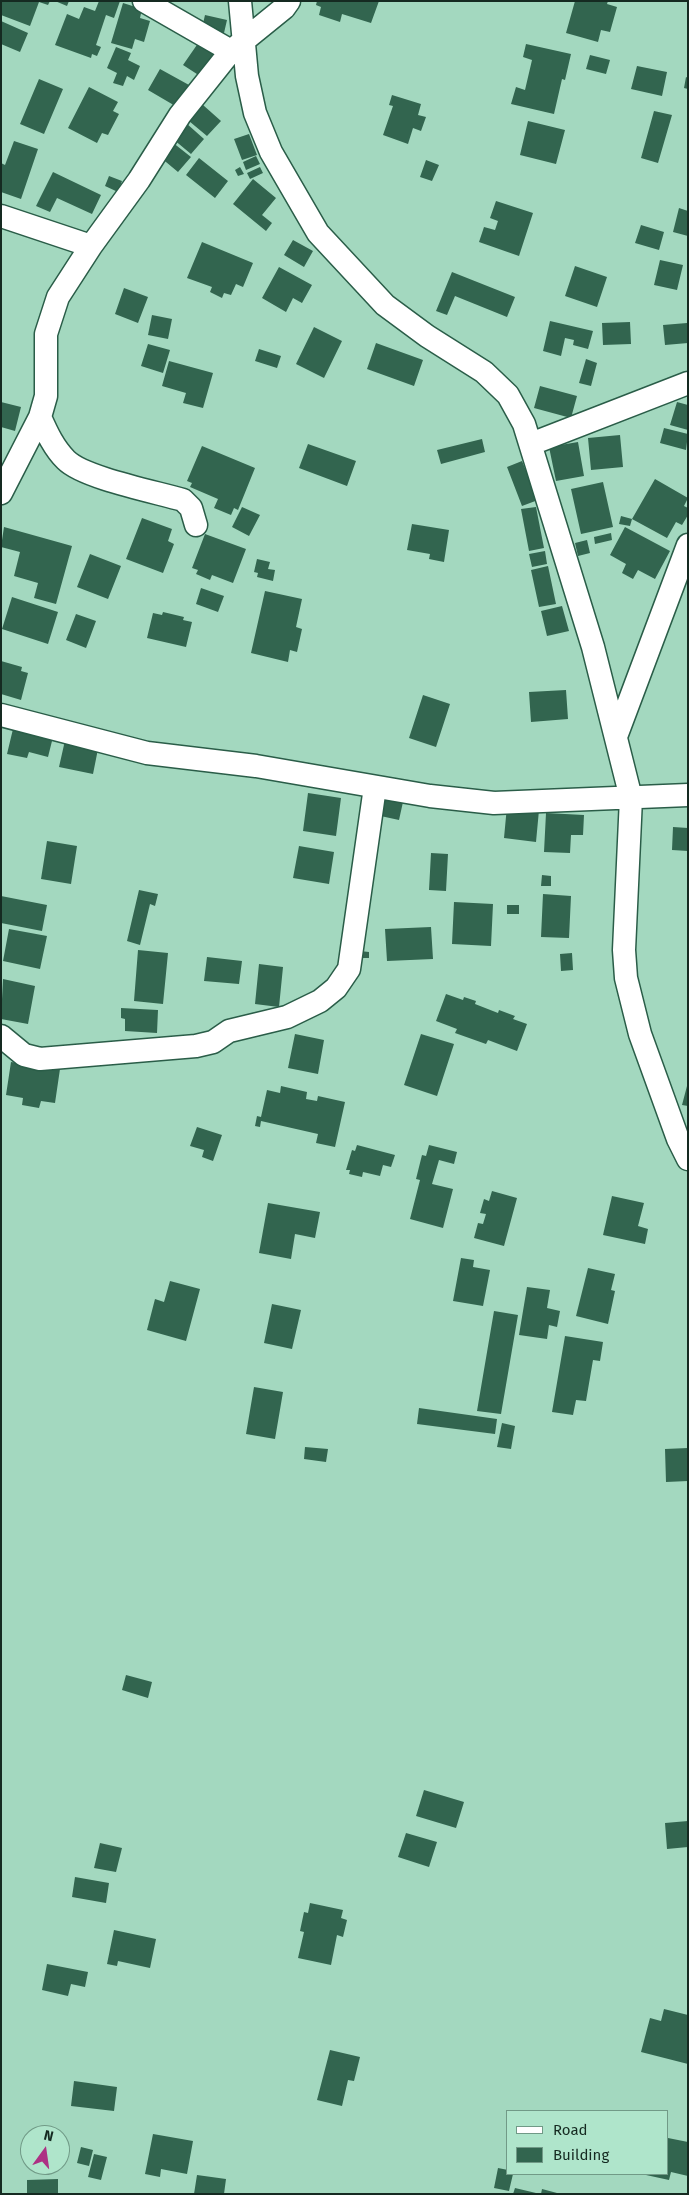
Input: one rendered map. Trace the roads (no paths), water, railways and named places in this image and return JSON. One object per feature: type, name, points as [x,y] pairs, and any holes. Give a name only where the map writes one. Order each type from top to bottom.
[{"type":"street","points":[[144,1],[238,45]]},
{"type":"street","points":[[240,1],[238,45],[255,113],[271,152],[318,233],[385,305],[427,336],[484,372],[508,395],[524,424],[593,647],[617,734],[631,798],[624,950],[626,978],[640,1034],[678,1139],[688,1159]]},
{"type":"street","points":[[1,492],[40,417],[46,396],[46,334],[58,298],[91,246],[139,180],[180,115],[238,45],[284,8],[289,1]]},
{"type":"street","points":[[1,216],[91,246]]},
{"type":"street","points":[[531,444],[688,383]]},
{"type":"street","points":[[40,417],[51,441],[67,461],[86,473],[184,500],[192,508],[196,525]]},
{"type":"street","points":[[617,734],[688,545]]},
{"type":"street","points":[[1,715],[147,753],[256,766],[375,788],[494,803],[688,795]]},
{"type":"street","points":[[1,1036],[24,1055],[40,1059],[196,1046],[213,1042],[229,1031],[288,1017],[320,1001],[336,988],[349,969],[375,788]]}]
